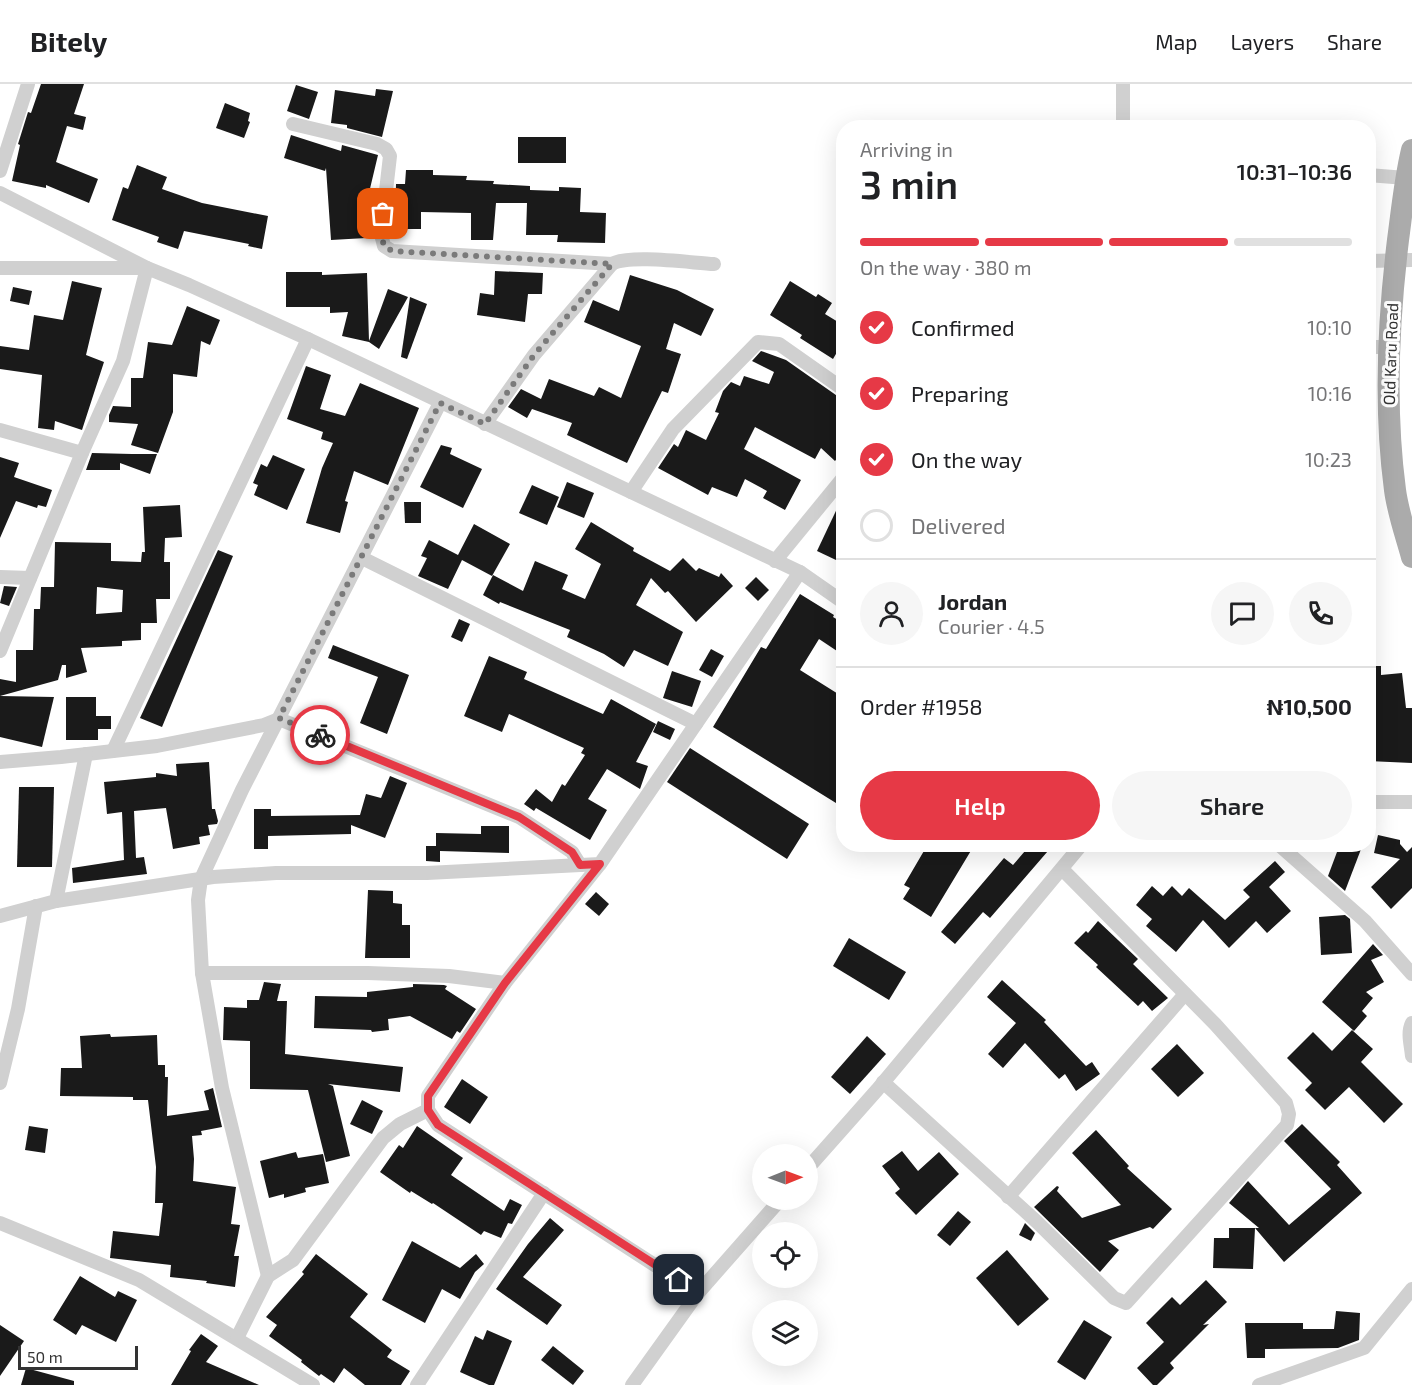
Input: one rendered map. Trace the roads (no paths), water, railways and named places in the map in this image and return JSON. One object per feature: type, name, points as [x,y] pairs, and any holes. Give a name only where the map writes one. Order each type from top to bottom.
[{"type":"main road","name":"Old Karu Road","points":[[1412,150],[1406,178],[1404,260],[1378,347],[1395,493],[1412,557]]},
{"type":"street","points":[[0,171],[28,84]]},
{"type":"street","points":[[1123,84],[1123,120]]},
{"type":"street","points":[[293,124],[377,144],[386,149],[390,156],[381,234],[384,246],[392,251],[612,264],[637,260],[714,264]]},
{"type":"street","points":[[1376,176],[1406,178]]},
{"type":"street","points":[[0,194],[147,268],[308,339],[800,572],[836,597]]},
{"type":"street","points":[[1376,261],[1404,260]]},
{"type":"street","points":[[485,424],[534,355],[612,264]]},
{"type":"street","points":[[0,268],[147,268]]},
{"type":"street","points":[[0,651],[82,453],[123,361],[147,268]]},
{"type":"street","points":[[113,751],[308,339]]},
{"type":"street","points":[[631,492],[673,429],[758,342],[779,344],[836,384]]},
{"type":"street","points":[[268,1276],[222,1088],[202,974],[198,900],[201,879],[242,790],[440,403]]},
{"type":"street","points":[[0,430],[82,453]]},
{"type":"street","points":[[775,561],[836,487]]},
{"type":"street","points":[[362,558],[696,724]]},
{"type":"street","points":[[698,1293],[438,1125],[428,1110],[428,1096],[505,983],[600,864],[800,572]]},
{"type":"street","points":[[0,577],[30,578]]},
{"type":"street","points":[[0,762],[157,746],[264,725],[279,718],[519,817],[572,852],[580,865]]},
{"type":"street","points":[[56,901],[86,754]]},
{"type":"street","points":[[1376,802],[1412,802]]},
{"type":"street","points":[[818,1156],[1076,852]]},
{"type":"street","points":[[1287,852],[1365,921],[1412,974]]},
{"type":"street","points":[[0,916],[56,901],[201,879],[276,873],[427,873],[600,864]]},
{"type":"street","points":[[883,1082],[1037,1222],[1114,1298],[1126,1303],[1287,1125],[1289,1114],[1286,1103],[1215,1024],[1062,869]]},
{"type":"street","points":[[0,1083],[18,1009],[36,906]]},
{"type":"street","points":[[202,974],[438,975],[505,983]]},
{"type":"street","points":[[1008,1197],[1185,994]]},
{"type":"street","points":[[1412,1023],[1410,1040],[1412,1056]]},
{"type":"street","points":[[237,1338],[268,1276],[293,1260],[383,1138],[400,1124],[428,1110]]},
{"type":"street","points":[[417,1385],[544,1193]]},
{"type":"street","points":[[632,1385],[698,1293],[771,1210]]},
{"type":"street","points":[[0,1223],[139,1280],[313,1385]]},
{"type":"street","points":[[1260,1385],[1364,1348],[1412,1289]]}]
